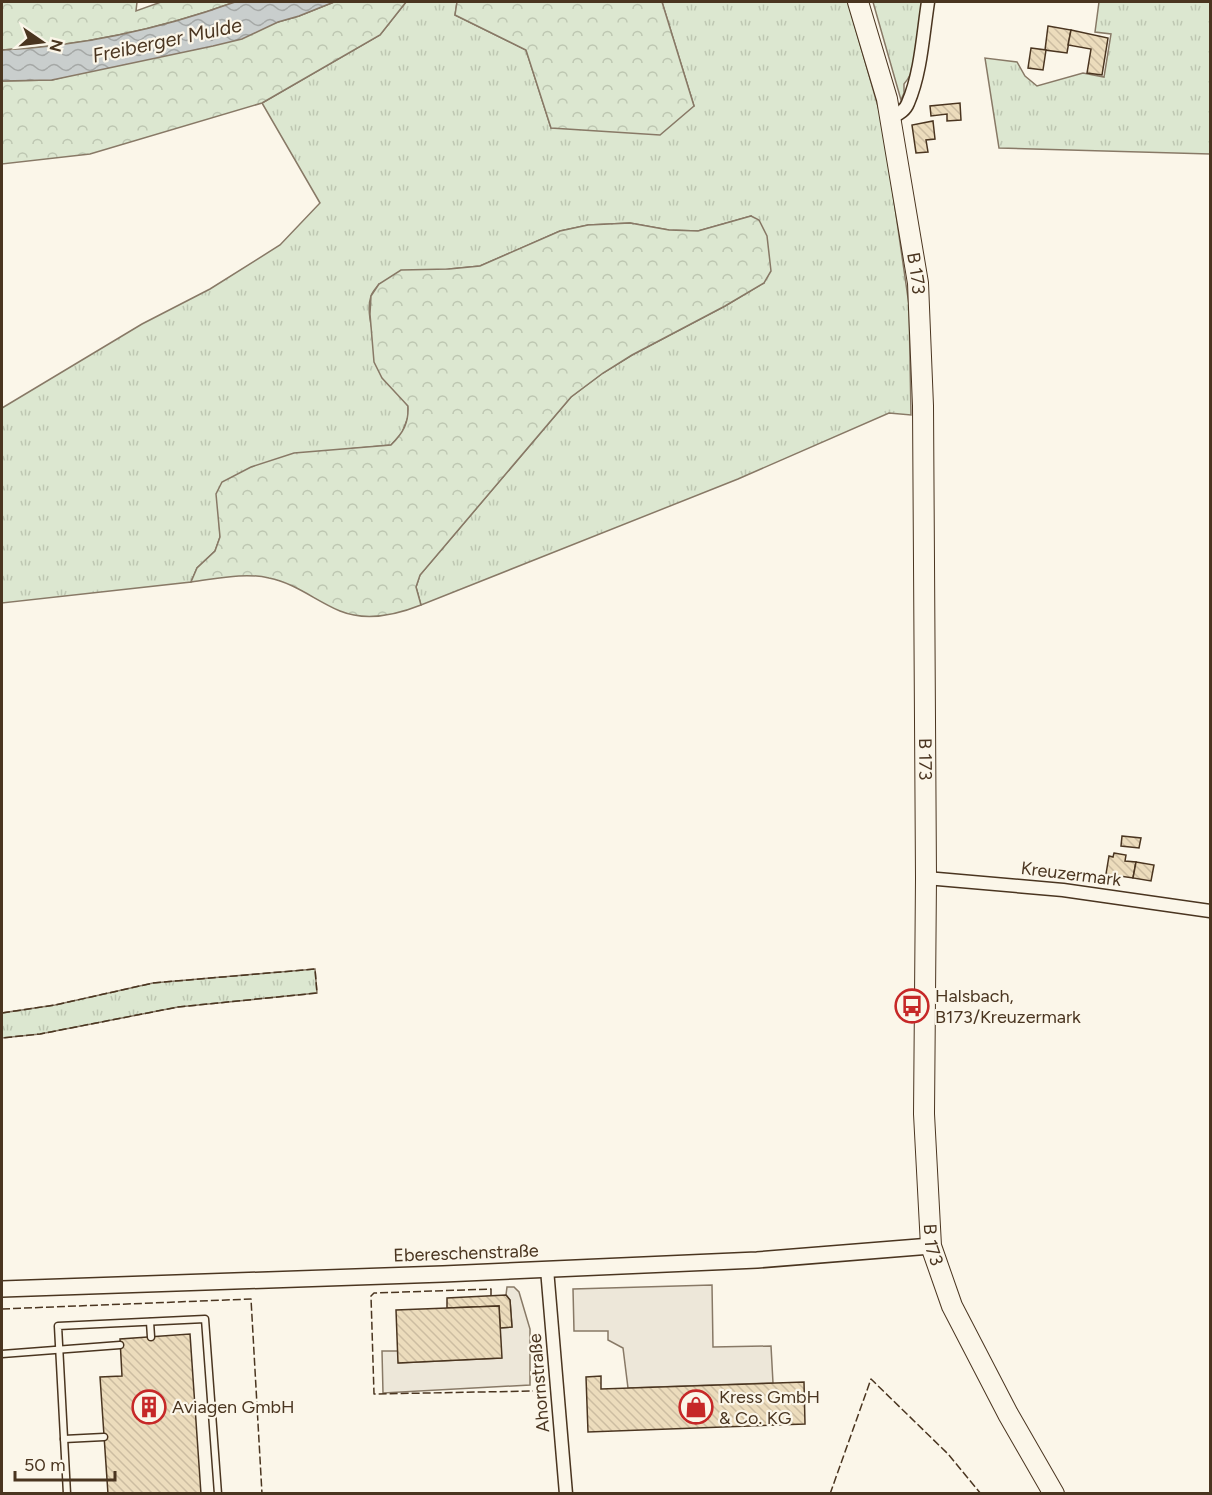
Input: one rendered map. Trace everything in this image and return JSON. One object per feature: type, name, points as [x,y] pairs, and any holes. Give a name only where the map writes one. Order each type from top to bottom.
[{"type":"main road","name":"B 173","points":[[858,2],[891,118],[918,283],[923,406],[926,878],[924,1103],[932,1246],[952,1306],[1008,1414],[1054,1494]]},
{"type":"street","points":[[891,118],[900,114],[908,104],[919,61],[928,2]]},
{"type":"street","name":"Kreuzermark","points":[[926,878],[1063,890],[1210,911]]},
{"type":"street","name":"Ebereschenstraße","points":[[2,1289],[757,1260],[932,1246]]},
{"type":"street","name":"Ahornstraße","points":[[547,1269],[566,1494]]},
{"type":"lane","points":[[67,1494],[57,1326],[205,1319],[218,1494]]},
{"type":"lane","points":[[150,1322],[151,1336]]},
{"type":"lane","points":[[2,1354],[120,1345]]},
{"type":"lane","points":[[64,1439],[104,1437]]},
{"type":"green space","points":[[2,2],[137,2],[136,11],[161,2],[235,2],[207,12],[120,35],[61,45],[2,50]]},
{"type":"green space","points":[[334,2],[406,2],[380,35],[262,103],[90,154],[2,164],[2,81],[52,80],[278,22]]},
{"type":"green space","points":[[406,2],[457,2],[455,15],[526,50],[551,128],[694,106],[662,2],[848,2],[883,124],[909,305],[911,415],[889,413],[738,479],[421,605],[416,587],[420,575],[571,397],[632,355],[764,283],[751,216],[698,231],[669,230],[630,223],[588,225],[560,231],[480,266],[449,269],[379,284],[371,296],[369,307],[371,321],[374,337],[386,369],[408,406],[408,417],[402,433],[391,445],[348,449],[219,516],[220,537],[215,551],[197,568],[191,582],[2,603],[2,408],[142,324],[210,289],[280,245],[320,203],[262,103],[380,35]]},
{"type":"green space","points":[[457,2],[662,2],[694,106],[660,135],[551,128],[526,50],[455,15]]},
{"type":"green space","points":[[873,2],[924,2],[916,56],[904,84],[901,100]]},
{"type":"green space","points":[[1099,2],[1210,2],[1210,154],[999,148],[985,58],[1017,62],[1025,76],[1037,86],[1083,73],[1104,77],[1111,34],[1095,32]]},
{"type":"green space","points":[[751,216],[759,220],[767,236],[771,271],[764,283],[632,355],[571,397],[420,575],[416,587],[421,605],[392,614],[361,616],[340,611],[279,580],[259,576],[191,582],[197,568],[215,551],[220,537],[216,494],[222,482],[251,467],[294,453],[391,445],[402,432],[406,423],[408,406],[382,378],[374,362],[370,314],[371,296],[379,284],[401,270],[480,266],[560,231],[588,225],[630,223],[669,230],[698,231]]},
{"type":"green space","points":[[315,969],[317,993],[178,1007],[40,1034],[2,1038],[2,1013],[55,1005],[153,983]]},
{"type":"shaded area","points":[[712,1285],[713,1347],[771,1346],[773,1383],[628,1388],[623,1348],[608,1340],[608,1331],[574,1331],[573,1289]]},
{"type":"shaded area","points":[[507,1287],[514,1287],[519,1292],[530,1329],[530,1385],[383,1393],[382,1351],[398,1351],[399,1363],[501,1358],[500,1328],[512,1327],[510,1300],[506,1295]]},
{"type":"water","name":"Freiberger Mulde","points":[[235,2],[334,2],[278,22],[242,39],[213,46],[52,80],[2,81],[2,50],[61,45],[120,35],[207,12]]},
{"type":"building","points":[[1048,26],[1071,30],[1067,53],[1045,50]]},
{"type":"building","points":[[1071,30],[1108,38],[1102,75],[1087,73],[1091,49],[1068,45]]},
{"type":"building","points":[[1031,48],[1046,50],[1043,70],[1028,68]]},
{"type":"building","points":[[960,103],[961,120],[947,121],[947,114],[931,116],[930,106]]},
{"type":"building","points":[[933,121],[935,139],[926,140],[928,152],[916,153],[912,125]]},
{"type":"building","points":[[1122,836],[1141,838],[1139,848],[1121,846]]},
{"type":"building","points":[[1114,853],[1126,855],[1125,861],[1136,862],[1133,878],[1106,874],[1109,856],[1113,857]]},
{"type":"building","points":[[1136,862],[1154,865],[1151,881],[1133,878]]},
{"type":"building","points":[[506,1295],[510,1300],[512,1327],[500,1328],[499,1306],[447,1308],[447,1298]]},
{"type":"building","points":[[499,1306],[502,1358],[398,1363],[396,1310]]},
{"type":"building","name":"Aviagen GmbH","points":[[190,1334],[201,1494],[108,1494],[100,1377],[122,1376],[120,1339]]},
{"type":"building","name":"Kress GmbH & Co. KG","points":[[601,1376],[601,1389],[804,1382],[805,1424],[588,1432],[586,1377]]},
{"type":"fence","points":[[2,1013],[55,1005],[153,983],[315,969],[317,993],[178,1007],[40,1034],[2,1038]]},
{"type":"fence","points":[[491,1296],[491,1289],[374,1293],[371,1296],[374,1394],[533,1391]]},
{"type":"fence","points":[[2,1309],[251,1299],[262,1494]]},
{"type":"fence","points":[[830,1494],[871,1379],[948,1454],[981,1494]]},
{"type":"place","name":"Halsbach, B173/Kreuzermark","points":[[912,1006]]},
{"type":"place","name":"Aviagen GmbH","points":[[149,1407]]},
{"type":"place","name":"Kress GmbH & Co. KG","points":[[696,1407]]}]
